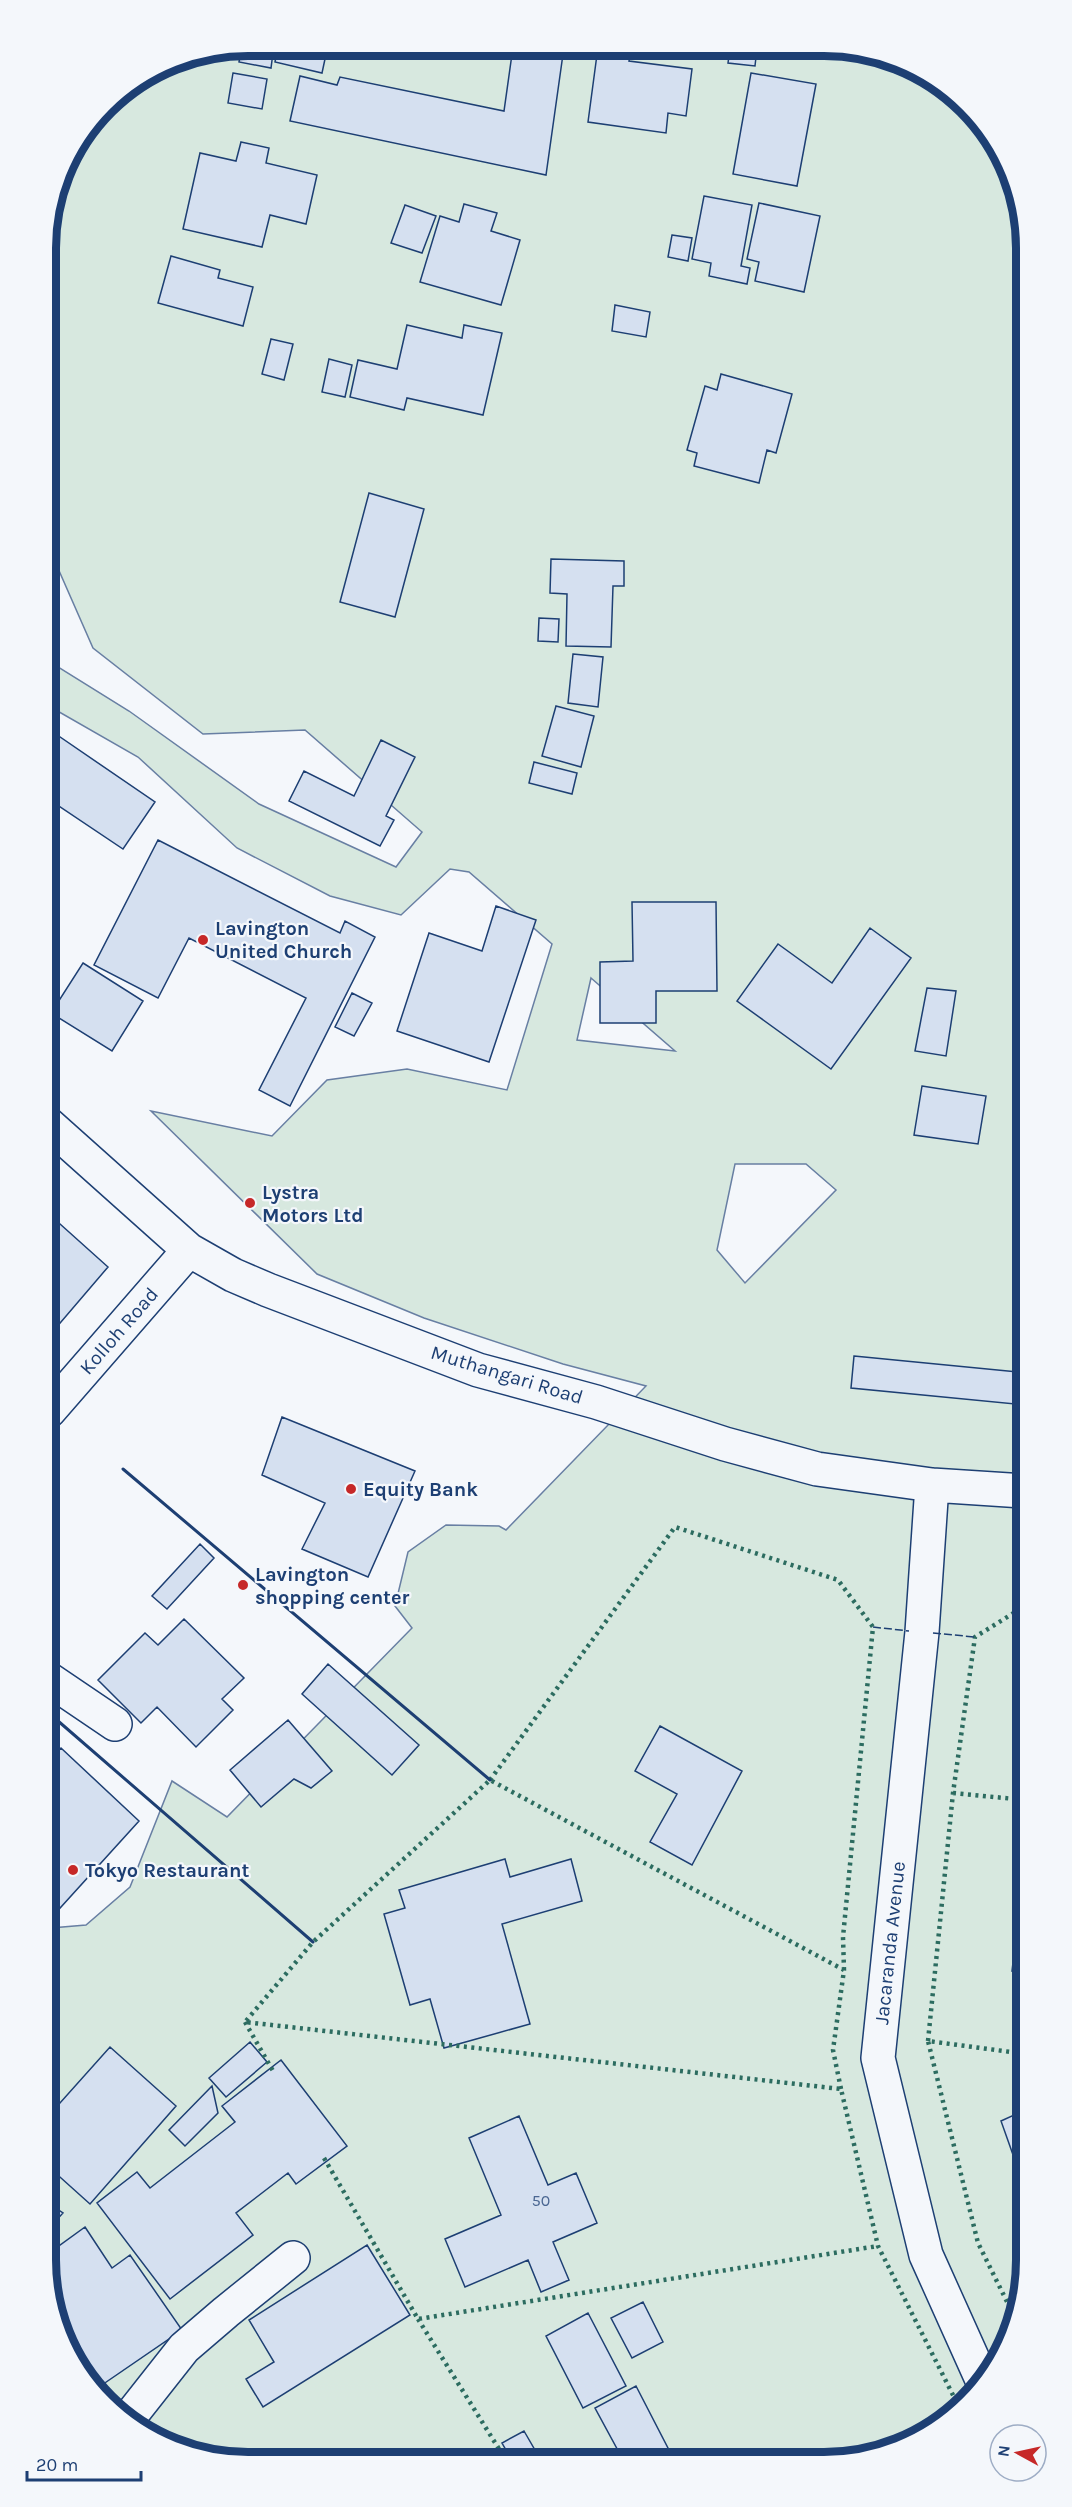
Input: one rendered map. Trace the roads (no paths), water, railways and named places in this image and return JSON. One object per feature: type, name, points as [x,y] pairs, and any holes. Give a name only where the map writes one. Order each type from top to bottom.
[{"type":"street","name":"Muthangari Road","points":[[56,1131],[189,1250],[233,1275],[478,1370],[596,1402],[725,1444],[817,1469],[932,1485],[1016,1490]]},
{"type":"street","name":"Kolloh Road","points":[[56,1403],[189,1250]]},
{"type":"street","name":"Jacaranda Avenue","points":[[932,1485],[922,1632],[878,2058],[926,2255],[979,2373]]},
{"type":"street","points":[[56,1684],[115,1724]]},
{"type":"street","points":[[133,2413],[184,2348],[293,2258]]},
{"type":"place","name":"Lavington United Church","points":[[203,940]]},
{"type":"place","name":"Lystra Motors Ltd","points":[[250,1203]]},
{"type":"place","name":"Equity Bank","points":[[351,1489]]},
{"type":"place","name":"Lavington shopping center","points":[[243,1585]]},
{"type":"place","name":"Tokyo Restaurant","points":[[73,1870]]}]
